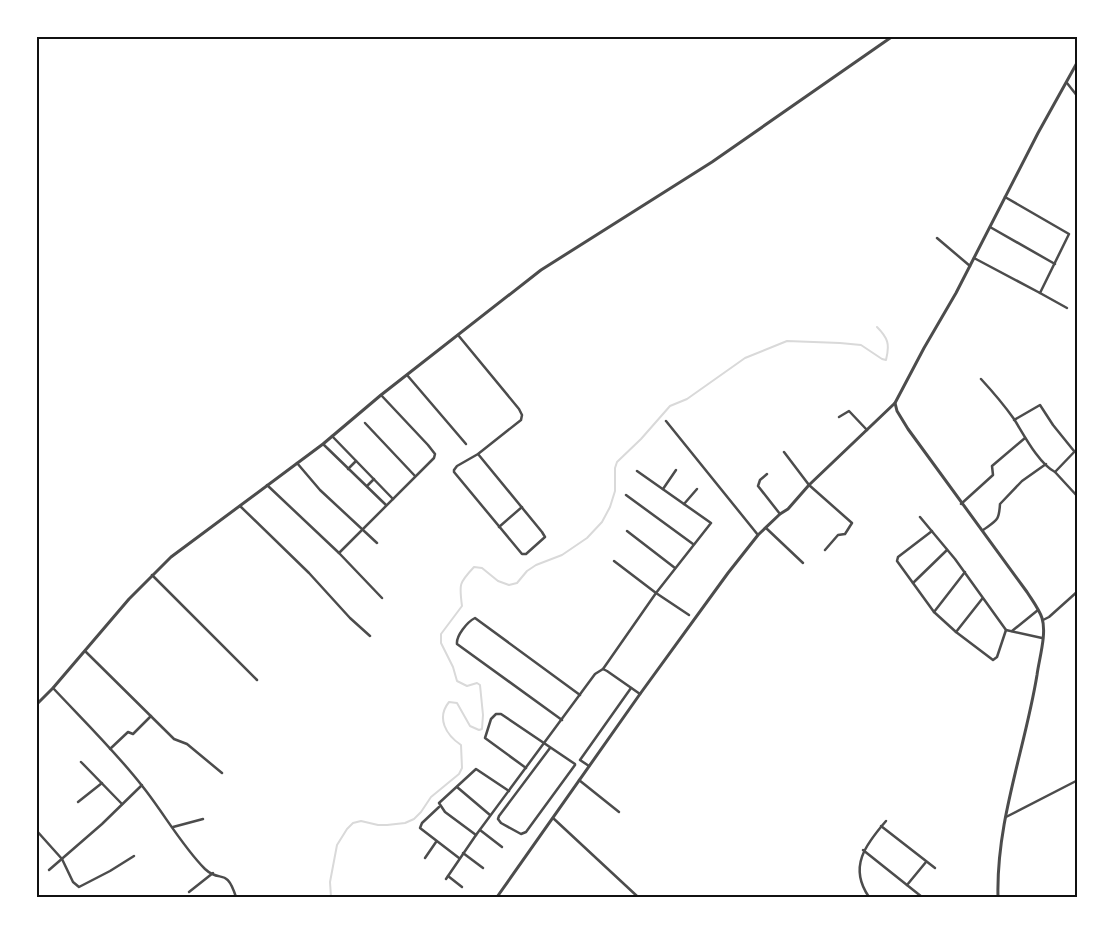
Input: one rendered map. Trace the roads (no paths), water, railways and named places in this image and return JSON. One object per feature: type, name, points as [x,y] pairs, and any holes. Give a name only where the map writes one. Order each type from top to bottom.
[{"type":"street","points":[[36,705],[152,575],[171,557],[322,444],[381,395],[541,270],[712,162],[893,36]]},
{"type":"street","points":[[497,897],[640,694],[758,535],[788,509],[810,485],[895,403],[970,266],[1078,60]]},
{"type":"street","points":[[1066,82],[1078,97]]},
{"type":"street","points":[[1005,197],[1069,234],[1040,293]]},
{"type":"street","points":[[990,226],[1055,264]]},
{"type":"street","points":[[937,238],[970,266]]},
{"type":"street","points":[[974,258],[1067,308]]},
{"type":"street","points":[[458,335],[519,408],[522,415],[521,420],[478,454],[457,466],[454,472],[522,554],[526,554],[545,537],[478,454]]},
{"type":"street","points":[[407,375],[466,444]]},
{"type":"street","points":[[981,379],[995,393],[1025,438],[1049,469],[1055,472],[1078,497]]},
{"type":"street","points":[[339,553],[434,458],[435,454],[381,395]]},
{"type":"street","points":[[895,403],[897,411],[908,429],[961,504],[983,530],[1043,620],[1032,705],[1010,793],[1006,817],[998,867],[998,897]]},
{"type":"street","points":[[1014,420],[1040,405],[1053,426],[1074,451]]},
{"type":"street","points":[[839,417],[849,410],[867,430]]},
{"type":"street","points":[[666,421],[758,535]]},
{"type":"street","points":[[365,423],[415,476]]},
{"type":"street","points":[[332,436],[393,499]]},
{"type":"street","points":[[961,504],[993,474],[992,466],[1025,438]]},
{"type":"street","points":[[322,444],[386,505]]},
{"type":"street","points":[[1055,472],[1078,448]]},
{"type":"street","points":[[784,452],[810,485],[852,523],[844,534],[838,535],[825,550]]},
{"type":"street","points":[[348,469],[356,461]]},
{"type":"street","points":[[296,462],[320,490],[377,543]]},
{"type":"street","points":[[983,530],[998,519],[1000,504],[1022,481],[1046,464]]},
{"type":"street","points":[[663,489],[676,470]]},
{"type":"street","points":[[462,887],[447,878],[459,858],[595,674],[603,669],[656,593],[711,523],[637,471]]},
{"type":"street","points":[[767,474],[760,480],[758,486],[780,514]]},
{"type":"street","points":[[367,486],[374,479]]},
{"type":"street","points":[[266,485],[339,553],[382,598]]},
{"type":"street","points":[[684,504],[697,489]]},
{"type":"street","points":[[626,495],[693,544]]},
{"type":"street","points":[[240,506],[309,572],[350,618],[370,636]]},
{"type":"street","points":[[499,527],[522,507]]},
{"type":"street","points":[[920,517],[965,572],[982,599],[1006,630],[1042,638]]},
{"type":"street","points":[[766,528],[803,563]]},
{"type":"street","points":[[627,530],[675,568]]},
{"type":"street","points":[[932,531],[897,561],[934,612],[956,632],[993,660],[997,657],[1006,630]]},
{"type":"street","points":[[913,583],[947,550]]},
{"type":"street","points":[[614,561],[689,615]]},
{"type":"street","points":[[934,612],[965,572]]},
{"type":"street","points":[[152,575],[257,680]]},
{"type":"street","points":[[1043,620],[1049,617],[1078,591]]},
{"type":"street","points":[[956,632],[982,599]]},
{"type":"street","points":[[1012,631],[1038,610]]},
{"type":"street","points":[[562,720],[456,642],[469,622],[475,618],[580,695]]},
{"type":"street","points":[[85,651],[174,739],[187,744],[222,773]]},
{"type":"street","points":[[603,669],[615,675],[640,694]]},
{"type":"street","points":[[53,688],[142,785],[206,870],[227,878],[232,882],[236,897]]},
{"type":"street","points":[[589,766],[580,760],[632,688]]},
{"type":"street","points":[[526,768],[485,738],[494,716],[498,713],[501,714],[575,765],[526,832],[518,834],[499,821],[499,816],[550,748]]},
{"type":"street","points":[[110,749],[128,732],[133,734],[151,716]]},
{"type":"street","points":[[82,762],[122,804]]},
{"type":"street","points":[[476,835],[440,807],[438,803],[476,769],[509,791]]},
{"type":"street","points":[[579,780],[619,812]]},
{"type":"street","points":[[1006,817],[1078,780]]},
{"type":"street","points":[[78,802],[102,784]]},
{"type":"street","points":[[48,870],[142,785]]},
{"type":"street","points":[[457,787],[491,815]]},
{"type":"street","points":[[440,807],[422,823],[420,828],[459,858]]},
{"type":"street","points":[[552,817],[638,897]]},
{"type":"street","points":[[173,827],[203,818]]},
{"type":"street","points":[[869,897],[861,883],[860,868],[863,850],[886,821]]},
{"type":"street","points":[[881,826],[935,868]]},
{"type":"street","points":[[36,830],[62,859],[73,882],[79,887],[134,856]]},
{"type":"street","points":[[480,830],[502,847]]},
{"type":"street","points":[[425,858],[436,842]]},
{"type":"street","points":[[863,850],[922,897]]},
{"type":"street","points":[[463,853],[483,868]]},
{"type":"street","points":[[907,885],[926,862]]},
{"type":"street","points":[[189,892],[213,873]]},
{"type":"waterway","points":[[331,897],[330,882],[337,845],[353,823],[361,821],[387,825],[405,823],[414,819],[431,797],[459,774],[462,768],[461,745],[447,731],[443,720],[443,714],[449,702],[457,703],[470,726],[479,730],[482,729],[483,715],[480,685],[477,683],[467,686],[457,681],[453,667],[441,643],[441,634],[462,606],[461,584],[474,567],[482,568],[498,581],[509,585],[517,583],[527,571],[536,565],[562,555],[587,538],[602,522],[610,507],[615,491],[615,468],[617,462],[641,439],[670,406],[687,399],[745,358],[787,341],[861,345],[886,360],[887,342],[877,327]]}]
